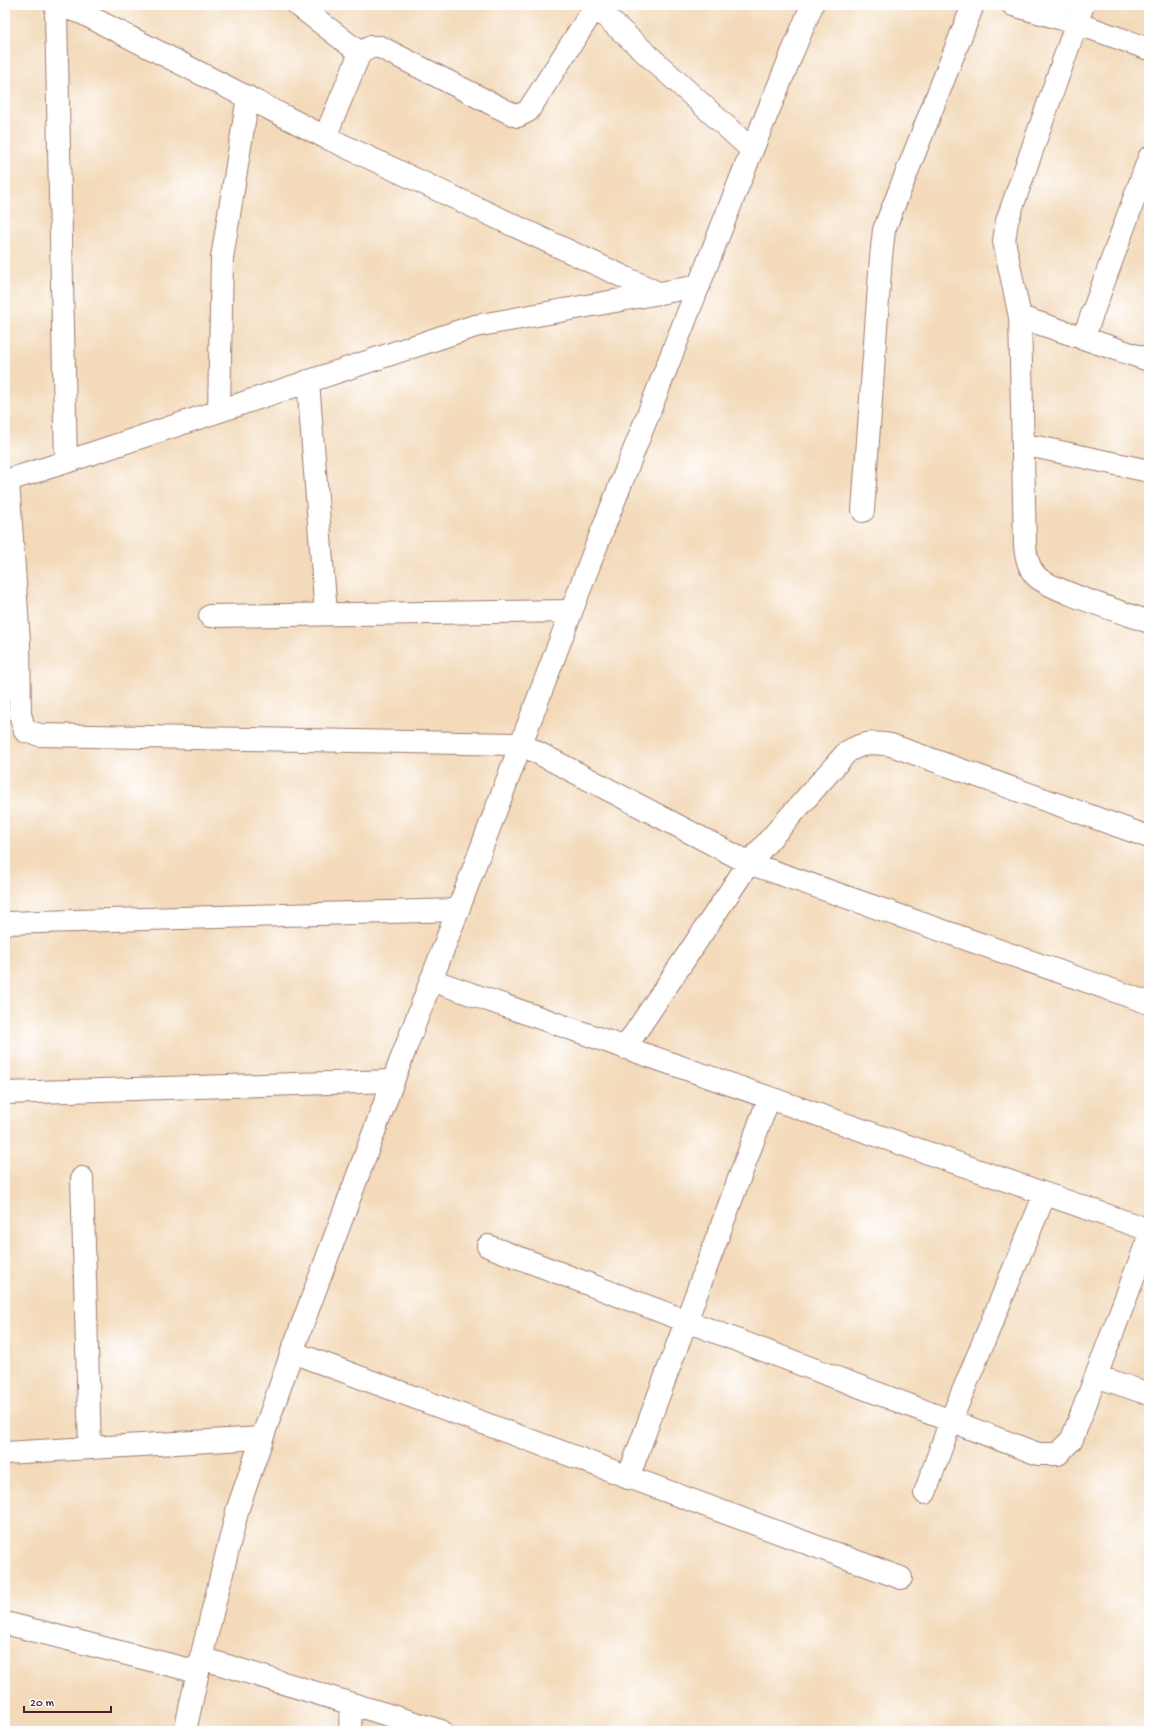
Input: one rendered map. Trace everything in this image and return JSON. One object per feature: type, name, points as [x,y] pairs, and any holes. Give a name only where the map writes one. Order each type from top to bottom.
[{"type":"street","points":[[298,5],[360,53]]},
{"type":"street","points":[[185,1731],[199,1665],[238,1508],[292,1352],[392,1081],[572,611],[752,150],[812,5]]},
{"type":"street","points":[[863,511],[884,230],[973,5]]},
{"type":"street","points":[[1013,5],[1079,14],[1149,48]]},
{"type":"street","points":[[66,462],[56,14],[63,6],[82,9],[325,137],[658,293]]},
{"type":"street","points":[[325,137],[360,53],[371,47],[380,47],[518,116],[528,111],[594,6],[752,150]]},
{"type":"street","points":[[1079,14],[1007,221],[1004,241],[1020,317],[1025,546],[1027,561],[1035,576],[1056,588],[1149,622]]},
{"type":"street","points":[[219,411],[222,258],[248,97]]},
{"type":"street","points":[[1083,339],[1149,158]]},
{"type":"street","points":[[699,286],[475,326],[66,462],[7,480],[12,642],[20,714],[25,731],[40,735],[521,744],[748,863],[1149,1003]]},
{"type":"street","points":[[1020,317],[1149,360]]},
{"type":"street","points":[[308,381],[326,614]]},
{"type":"street","points":[[1023,444],[1149,471]]},
{"type":"street","points":[[210,616],[572,611]]},
{"type":"street","points":[[625,1048],[748,863],[847,752],[860,744],[874,742],[891,745],[1149,837]]},
{"type":"street","points":[[5,923],[458,910]]},
{"type":"street","points":[[431,980],[1149,1230]]},
{"type":"street","points":[[5,1093],[392,1081]]},
{"type":"street","points":[[628,1478],[769,1098]]},
{"type":"street","points":[[82,1178],[90,1448]]},
{"type":"street","points":[[925,1493],[951,1420],[1045,1194]]},
{"type":"street","points":[[488,1246],[1038,1454],[1058,1454],[1072,1439],[1149,1237]]},
{"type":"street","points":[[292,1352],[628,1478],[901,1578]]},
{"type":"street","points":[[1096,1376],[1149,1394]]},
{"type":"street","points":[[5,1453],[261,1438]]},
{"type":"street","points":[[5,1623],[199,1665],[351,1704],[441,1731]]},
{"type":"street","points":[[350,1731],[351,1704]]}]
